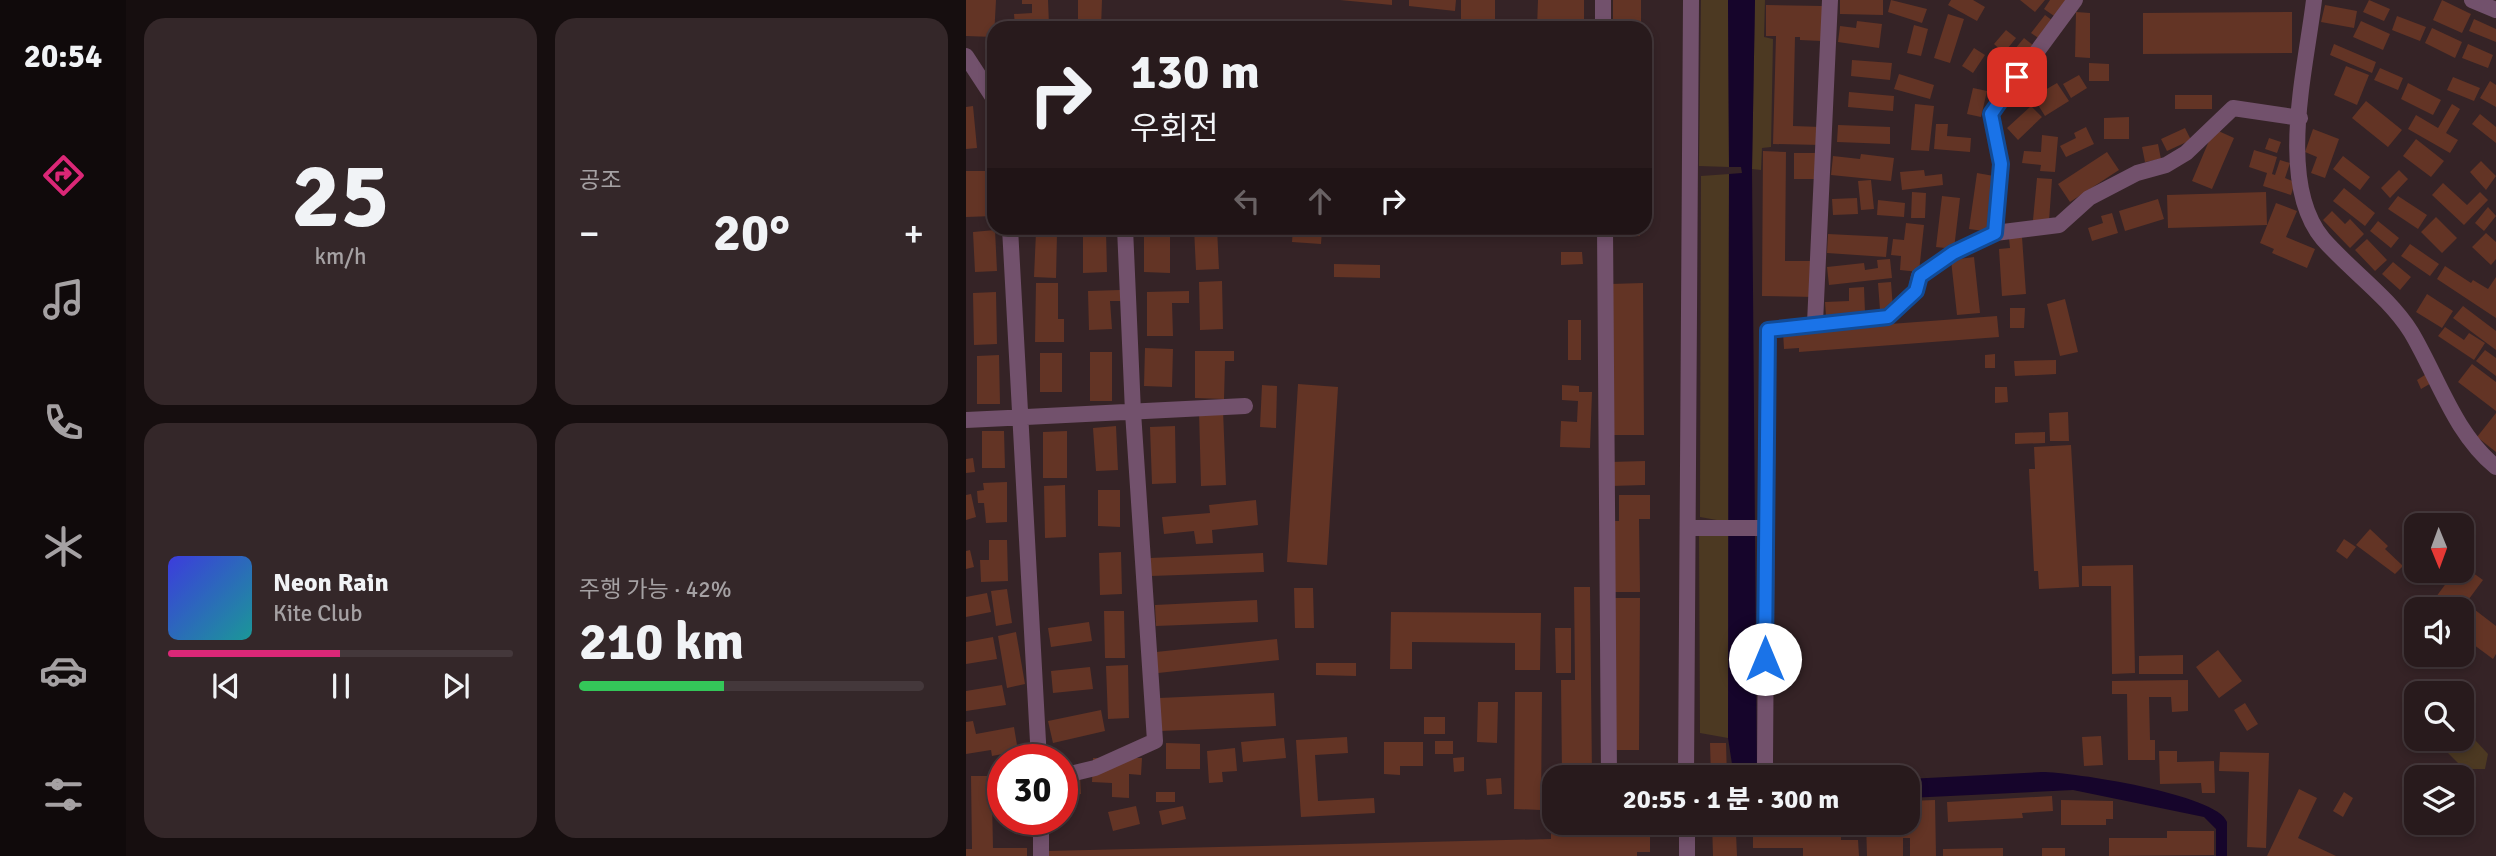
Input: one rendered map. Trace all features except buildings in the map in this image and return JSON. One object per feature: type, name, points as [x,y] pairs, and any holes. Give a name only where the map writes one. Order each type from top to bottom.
[{"type":"street","points":[[1603,0],[1603,21]]},
{"type":"street","points":[[1686,765],[1691,0]]},
{"type":"street","points":[[1815,323],[1830,0]]},
{"type":"street","points":[[1995,233],[2001,164],[1991,114],[2075,0]]},
{"type":"street","points":[[2314,0],[2296,151],[2302,202],[2322,237],[2409,330],[2471,442],[2496,467]]},
{"type":"street","points":[[2472,0],[2496,10]]},
{"type":"street","points":[[966,56],[987,88]]},
{"type":"street","points":[[1765,763],[1768,330],[1888,317],[1916,291],[1920,276],[1953,253],[1995,233],[2059,225],[2089,198],[2137,173],[2166,165],[2186,153],[2234,108],[2300,118]]},
{"type":"street","points":[[1010,235],[1038,744]]},
{"type":"street","points":[[1078,772],[1095,768],[1155,741],[1133,412],[1125,235]]},
{"type":"street","points":[[1605,235],[1609,765]]},
{"type":"street","points":[[966,420],[1245,406]]},
{"type":"street","points":[[1688,528],[1765,528]]},
{"type":"street","points":[[1041,835],[1041,856]]},
{"type":"street","points":[[1687,835],[1687,856]]},
{"type":"shaded area","points":[[1701,0],[1728,0],[1729,167],[1699,166]]},
{"type":"shaded area","points":[[1728,0],[1755,0],[1752,169],[1757,765],[1732,765],[1728,738],[1729,174],[1742,173],[1741,167],[1729,167]]},
{"type":"shaded area","points":[[1755,0],[1765,0],[1764,37],[1773,39],[1771,147],[1762,148],[1761,170],[1752,169]]},
{"type":"shaded area","points":[[1729,174],[1728,522],[1700,517],[1701,176]]},
{"type":"shaded area","points":[[1728,532],[1728,738],[1700,733],[1699,534]]},
{"type":"shaded area","points":[[2474,739],[2488,754],[2485,769],[2474,769],[2474,765],[2460,765],[2446,751],[2474,751]]},
{"type":"shaded area","points":[[2042,772],[2142,786],[2198,802],[2218,812],[2227,822],[2227,856],[2216,856],[2216,829],[2204,817],[2073,790],[1920,797],[1920,778]]},
{"type":"route","points":[[1765,659],[1768,330],[1888,317],[1916,291],[1920,276],[1953,253],[1995,233],[2002,182],[1991,114],[2017,77]]}]
